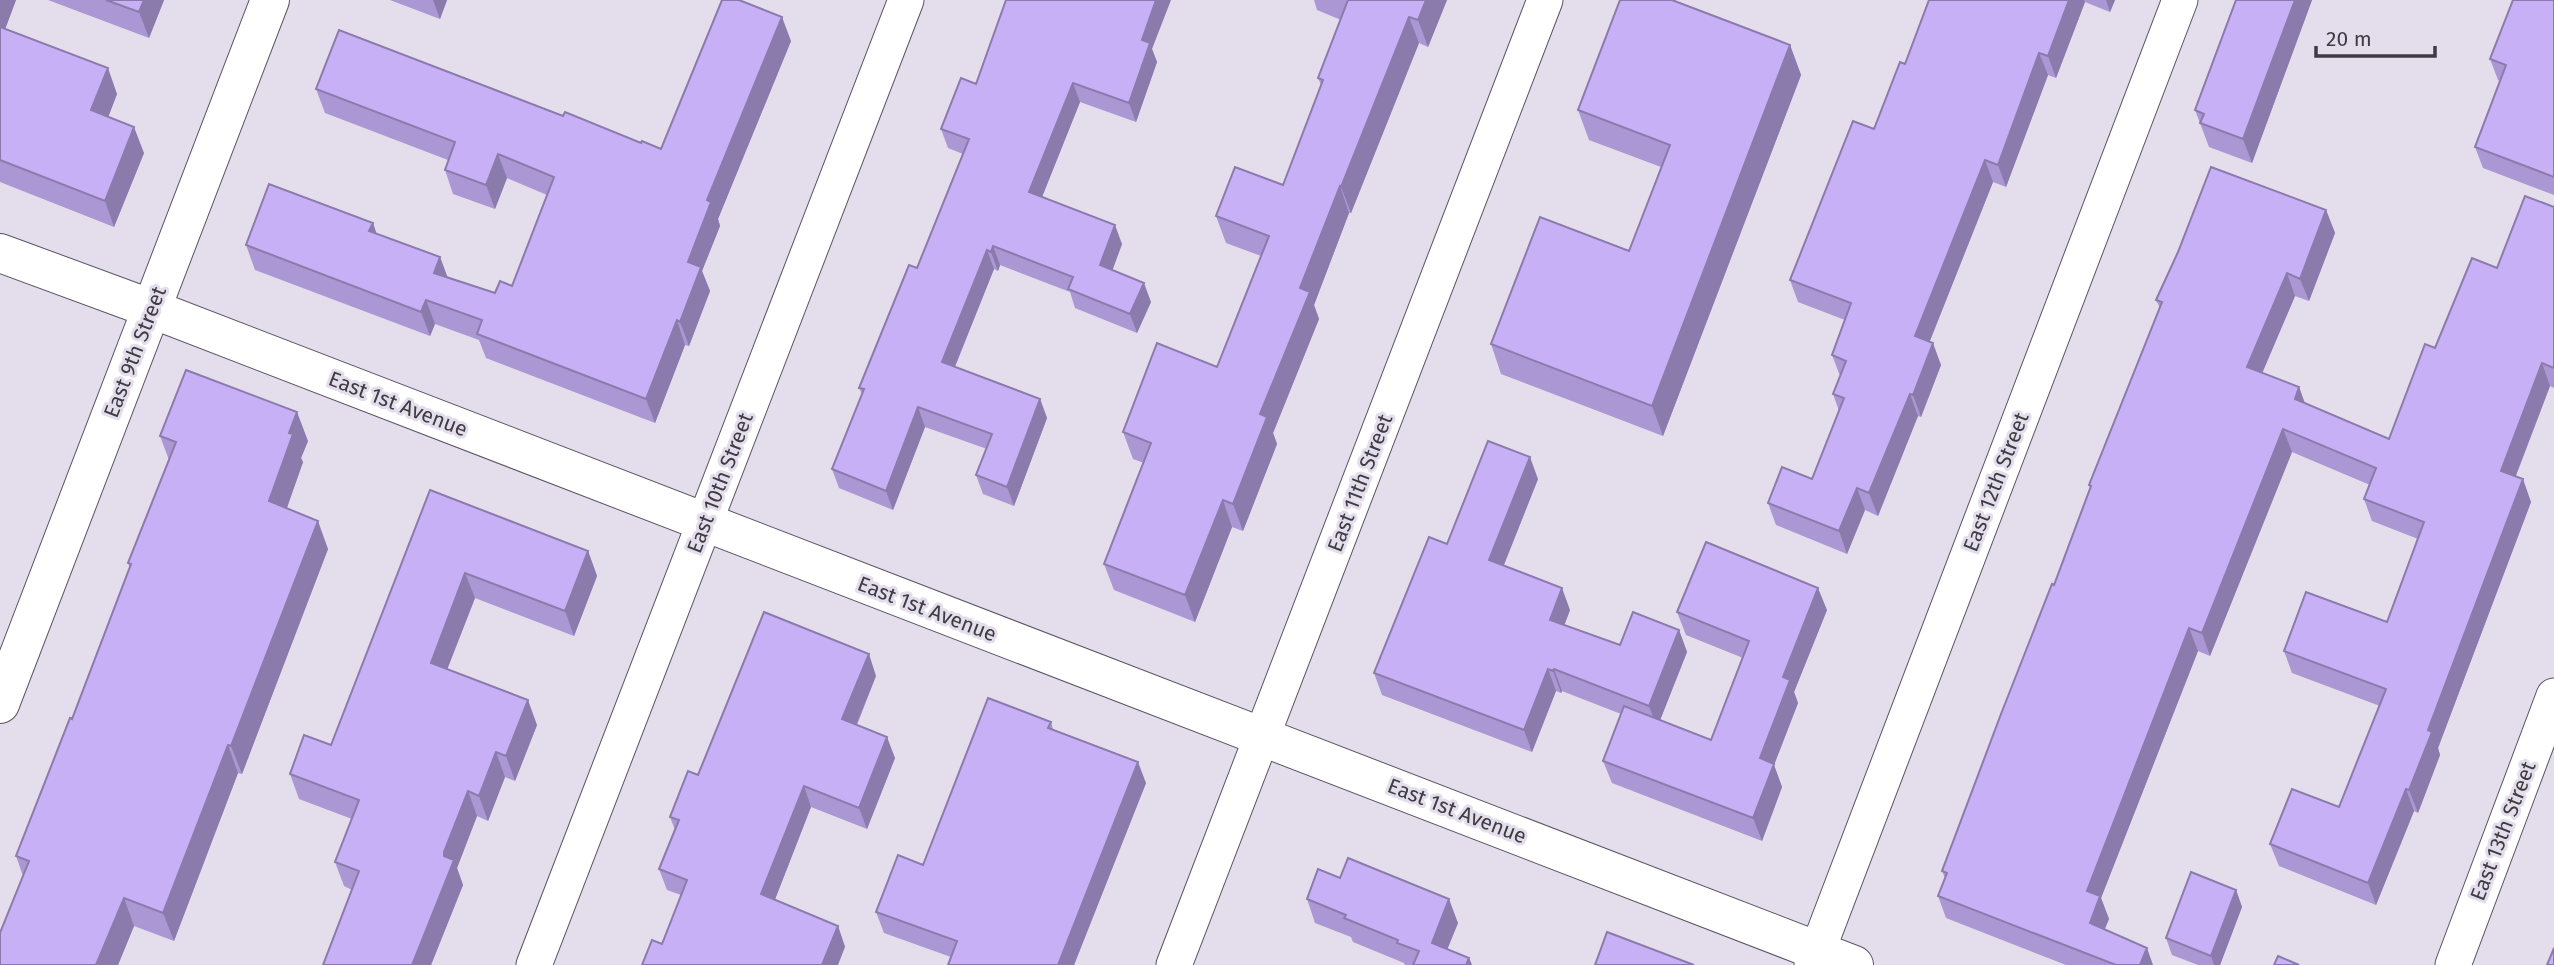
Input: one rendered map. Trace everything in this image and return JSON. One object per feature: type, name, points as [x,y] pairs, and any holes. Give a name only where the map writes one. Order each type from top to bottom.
[{"type":"street","name":"East 9th Street","points":[[0,704],[270,0]]},
{"type":"street","name":"East 10th Street","points":[[534,965],[906,0]]},
{"type":"street","name":"East 11th Street","points":[[1174,965],[1545,0]]},
{"type":"street","name":"East 12th Street","points":[[1814,958],[2180,0]]},
{"type":"street","name":"East 1st Avenue","points":[[0,253],[1262,736],[1814,958],[1854,965]]},
{"type":"street","name":"East 13th Street","points":[[2453,965],[2554,696]]},
{"type":"building","points":[[106,0],[144,0],[139,12]]},
{"type":"building","points":[[722,0],[739,0],[782,17],[707,200],[711,202],[688,262],[701,267],[646,399],[477,334],[482,320],[426,300],[421,312],[246,245],[269,184],[373,223],[369,231],[440,257],[434,273],[495,293],[500,281],[512,286],[554,177],[498,154],[486,185],[445,170],[455,142],[316,89],[339,30],[563,116],[565,112],[661,149]]},
{"type":"building","points":[[1006,0],[1156,0],[1142,40],[1150,43],[1129,103],[1073,83],[1029,192],[1115,225],[1100,265],[1144,283],[1130,314],[1068,289],[1073,277],[993,246],[991,252],[987,250],[942,362],[1040,399],[1007,487],[976,475],[992,434],[918,407],[886,491],[832,469],[864,389],[859,388],[909,265],[917,268],[969,139],[941,129],[961,78],[976,84]]},
{"type":"building","points":[[1348,0],[1426,0],[1418,20],[1409,17],[1300,288],[1310,292],[1260,414],[1267,417],[1233,504],[1223,500],[1185,595],[1104,564],[1151,443],[1123,432],[1157,343],[1217,367],[1269,236],[1216,216],[1235,167],[1283,185],[1323,80],[1318,78]]},
{"type":"building","points":[[1620,0],[1672,0],[1790,45],[1652,406],[1491,344],[1540,217],[1629,251],[1670,145],[1578,110]]},
{"type":"building","points":[[1929,0],[2069,0],[2048,56],[2039,53],[1998,165],[1985,160],[1915,336],[1933,343],[1913,395],[1910,394],[1869,493],[1857,488],[1839,531],[1768,503],[1782,467],[1812,479],[1844,398],[1833,394],[1846,361],[1832,355],[1851,303],[1790,280],[1853,121],[1874,129],[1900,62],[1905,64]]},
{"type":"building","points":[[2236,0],[2295,0],[2243,139],[2200,123],[2204,114],[2195,110]]},
{"type":"building","points":[[2513,0],[2554,0],[2554,177],[2475,147],[2506,65],[2490,59]]},
{"type":"building","points":[[0,27],[108,68],[91,110],[134,127],[105,201],[0,160]]},
{"type":"building","points":[[2211,167],[2326,210],[2300,279],[2287,273],[2247,367],[2299,387],[2295,399],[2389,439],[2425,344],[2435,348],[2472,258],[2497,268],[2525,196],[2554,207],[2554,368],[2542,363],[2501,471],[2523,479],[2428,730],[2432,732],[2368,883],[2270,844],[2292,789],[2339,807],[2386,689],[2284,651],[2306,592],[2387,622],[2424,522],[2364,499],[2376,468],[2283,429],[2202,633],[2189,628],[2087,891],[2100,896],[2090,923],[2147,948],[2140,965],[2116,965],[1938,896],[1947,873],[1942,871],[2162,302],[2156,300]]},
{"type":"building","points":[[186,370],[297,412],[289,433],[293,434],[269,501],[318,521],[163,913],[124,898],[96,965],[0,965],[0,933],[29,861],[16,856],[70,718],[72,719],[131,564],[128,563],[176,442],[160,436]]},
{"type":"building","points":[[1488,441],[1530,457],[1489,560],[1562,588],[1550,620],[1620,645],[1633,612],[1679,630],[1649,706],[1548,669],[1524,730],[1374,673],[1429,537],[1447,544]]},
{"type":"building","points":[[430,490],[588,551],[565,611],[465,573],[431,663],[528,700],[506,756],[496,752],[479,796],[468,791],[444,852],[444,856],[454,860],[412,965],[323,965],[359,871],[335,862],[359,800],[290,774],[304,735],[331,745]]},
{"type":"building","points":[[1706,542],[1818,588],[1783,677],[1790,680],[1760,758],[1774,764],[1753,818],[1603,761],[1624,706],[1711,740],[1749,641],[1677,612]]},
{"type":"building","points":[[764,612],[869,654],[842,719],[887,737],[859,808],[804,786],[761,894],[838,926],[822,965],[642,965],[652,940],[662,944],[687,880],[659,869],[679,820],[670,817],[688,771],[698,775]]},
{"type":"building","points":[[988,698],[1051,722],[1048,728],[1138,762],[1058,965],[948,965],[957,941],[876,912],[898,855],[923,865]]},
{"type":"building","points":[[1348,858],[1449,899],[1432,943],[1469,958],[1466,965],[1413,965],[1419,951],[1307,899],[1318,869],[1340,878]]},
{"type":"building","points":[[2191,872],[2236,890],[2211,956],[2166,938]]},
{"type":"building","points":[[1607,932],[1694,965],[1595,965]]},
{"type":"building","points":[[2554,948],[2554,965],[2547,965]]},
{"type":"building","points":[[2278,956],[2299,965],[2274,965]]}]
